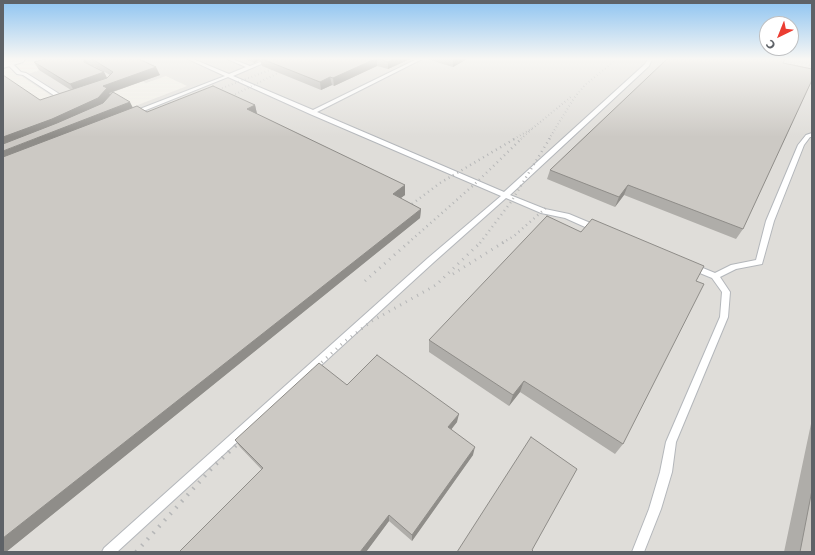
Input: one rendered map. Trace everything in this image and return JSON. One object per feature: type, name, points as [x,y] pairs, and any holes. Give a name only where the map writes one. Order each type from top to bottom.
[{"type":"lane","points":[[39,85],[60,97],[69,98],[76,95]]},
{"type":"lane","points":[[126,116],[205,85]]},
{"type":"lane","points":[[248,85],[543,211],[567,216],[609,234]]},
{"type":"lane","points":[[312,113],[368,85]]},
{"type":"lane","points":[[108,552],[506,194],[625,85]]},
{"type":"lane","points":[[715,276],[734,267],[759,262],[770,221],[801,145],[808,136],[812,135]]},
{"type":"lane","points":[[638,552],[655,509],[666,472],[671,442],[724,317],[726,292],[715,276],[687,265]]},
{"type":"shaded area","points":[[35,85],[132,85],[70,108]]},
{"type":"shaded area","points":[[185,85],[812,85],[812,552],[3,552],[130,108],[187,86]]},
{"type":"building","points":[[3,85],[18,85],[40,100],[86,85],[106,85],[103,86],[107,88],[98,98],[52,119],[3,137]]},
{"type":"building","points":[[640,85],[810,85],[743,229],[628,185],[619,197],[550,170]]},
{"type":"building","points":[[213,86],[255,105],[247,109],[405,185],[393,194],[421,209],[3,538],[3,157],[137,106],[147,112]]},
{"type":"building","points":[[113,92],[130,102],[3,151],[3,144],[103,103]]},
{"type":"building","points":[[547,216],[581,232],[592,219],[704,266],[696,281],[704,284],[623,444],[524,381],[513,395],[429,340]]},
{"type":"building","points":[[377,355],[459,414],[448,427],[475,447],[412,535],[389,515],[360,552],[179,552],[263,468],[235,440],[319,363],[347,385]]},
{"type":"building","points":[[531,437],[577,469],[532,550],[534,552],[457,552]]},
{"type":"building","points":[[812,490],[812,552],[800,552]]},
{"type":"railway","points":[[209,93],[230,85]]},
{"type":"railway","points":[[226,99],[254,85]]},
{"type":"railway","points":[[549,139],[574,98],[585,85]]},
{"type":"railway","points":[[533,128],[572,96]]},
{"type":"railway","points":[[514,139],[533,128]]},
{"type":"railway","points":[[521,139],[533,128]]},
{"type":"railway","points":[[404,210],[440,183],[516,138]]},
{"type":"railway","points":[[408,243],[477,182],[522,138]]},
{"type":"railway","points":[[480,243],[511,202],[550,138]]},
{"type":"railway","points":[[502,243],[514,236],[547,207]]},
{"type":"railway","points":[[365,281],[409,242]]},
{"type":"railway","points":[[453,274],[504,242]]},
{"type":"railway","points":[[312,371],[344,342],[372,321],[436,285],[480,243]]},
{"type":"railway","points":[[136,552],[212,468],[245,437]]}]
